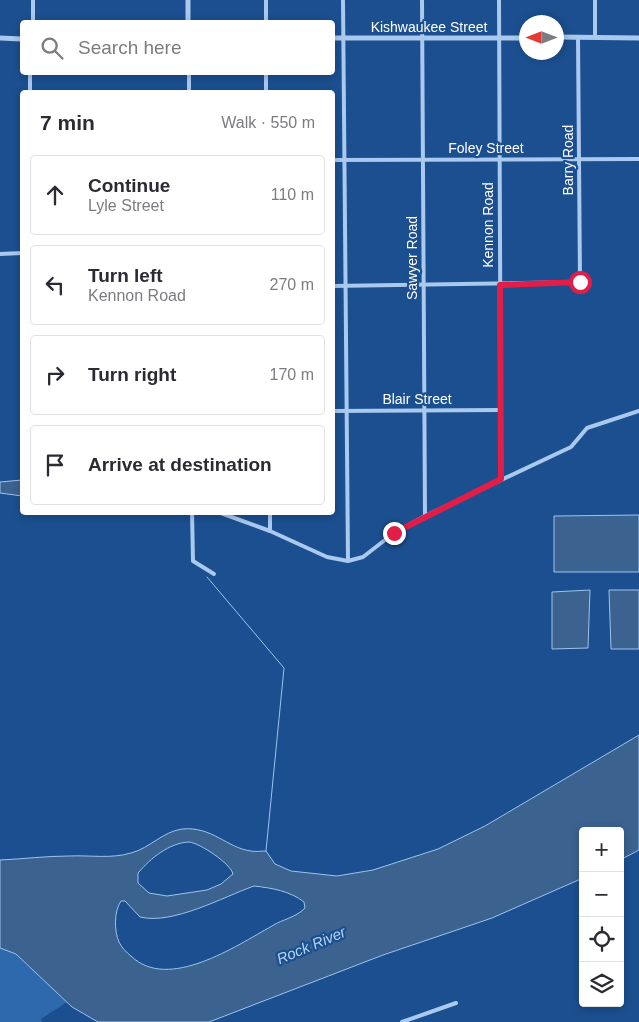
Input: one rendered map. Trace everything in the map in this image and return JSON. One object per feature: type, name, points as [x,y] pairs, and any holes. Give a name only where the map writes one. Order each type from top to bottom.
[{"type":"street","points":[[33,0],[33,20]]},
{"type":"street","points":[[188,0],[188,20]]},
{"type":"street","points":[[266,0],[266,20]]},
{"type":"street","points":[[343,0],[348,561]]},
{"type":"street","name":"Sawyer Road","points":[[422,0],[426,516]]},
{"type":"street","name":"Kennon Road","points":[[499,0],[501,479]]},
{"type":"street","points":[[594,0],[595,37]]},
{"type":"street","points":[[564,37],[639,38]]},
{"type":"street","name":"Barry Road","points":[[500,285],[580,282],[578,37]]},
{"type":"street","points":[[0,38],[20,39]]},
{"type":"street","name":"Kishwaukee Street","points":[[335,38],[519,38]]},
{"type":"street","points":[[30,75],[30,90]]},
{"type":"street","points":[[189,75],[189,90]]},
{"type":"street","points":[[266,75],[266,90]]},
{"type":"street","name":"Foley Street","points":[[335,160],[639,159]]},
{"type":"street","points":[[0,254],[20,253]]},
{"type":"street","points":[[335,286],[500,285]]},
{"type":"street","name":"Blair Street","points":[[335,410],[501,410]]},
{"type":"street","points":[[226,515],[270,531],[326,557],[348,561],[363,557],[394,533],[426,516],[571,447],[587,428],[639,410]]},
{"type":"street","points":[[192,515],[193,561],[214,574]]},
{"type":"street","points":[[270,515],[270,531]]},
{"type":"street","points":[[402,1022],[456,1003]]},
{"type":"shaded area","points":[[0,948],[16,954],[67,1002],[41,1019],[42,1022],[0,1022]]},
{"type":"water","points":[[20,480],[20,496],[0,493],[0,482]]},
{"type":"water","points":[[639,515],[639,572],[554,572],[554,516]]},
{"type":"water","points":[[590,590],[588,648],[552,649],[552,592]]},
{"type":"water","points":[[609,590],[639,590],[639,649],[611,649]]},
{"type":"water","name":"Rock River","points":[[639,735],[639,850],[624,858],[624,827],[579,827],[579,880],[492,918],[383,955],[209,1022],[98,1022],[72,1007],[16,954],[0,948],[0,860],[52,856],[123,855],[138,851],[168,833],[182,829],[193,829],[211,834],[242,849],[266,851],[275,864],[291,871],[337,876],[373,870],[438,849],[485,826]],"holes":[[[194,843],[227,865],[233,874],[221,884],[207,890],[167,896],[149,893],[138,883],[138,873],[155,857],[174,845]],[[254,886],[274,889],[293,895],[304,902],[305,908],[221,954],[202,962],[182,968],[164,969],[146,966],[129,954],[119,942],[116,932],[116,921],[117,910],[121,901],[125,901],[140,917],[167,917],[198,909]]]},
{"type":"waterway","points":[[207,577],[284,668],[266,851]]},
{"type":"route","points":[[394,533],[501,479],[500,285],[580,282]]}]
